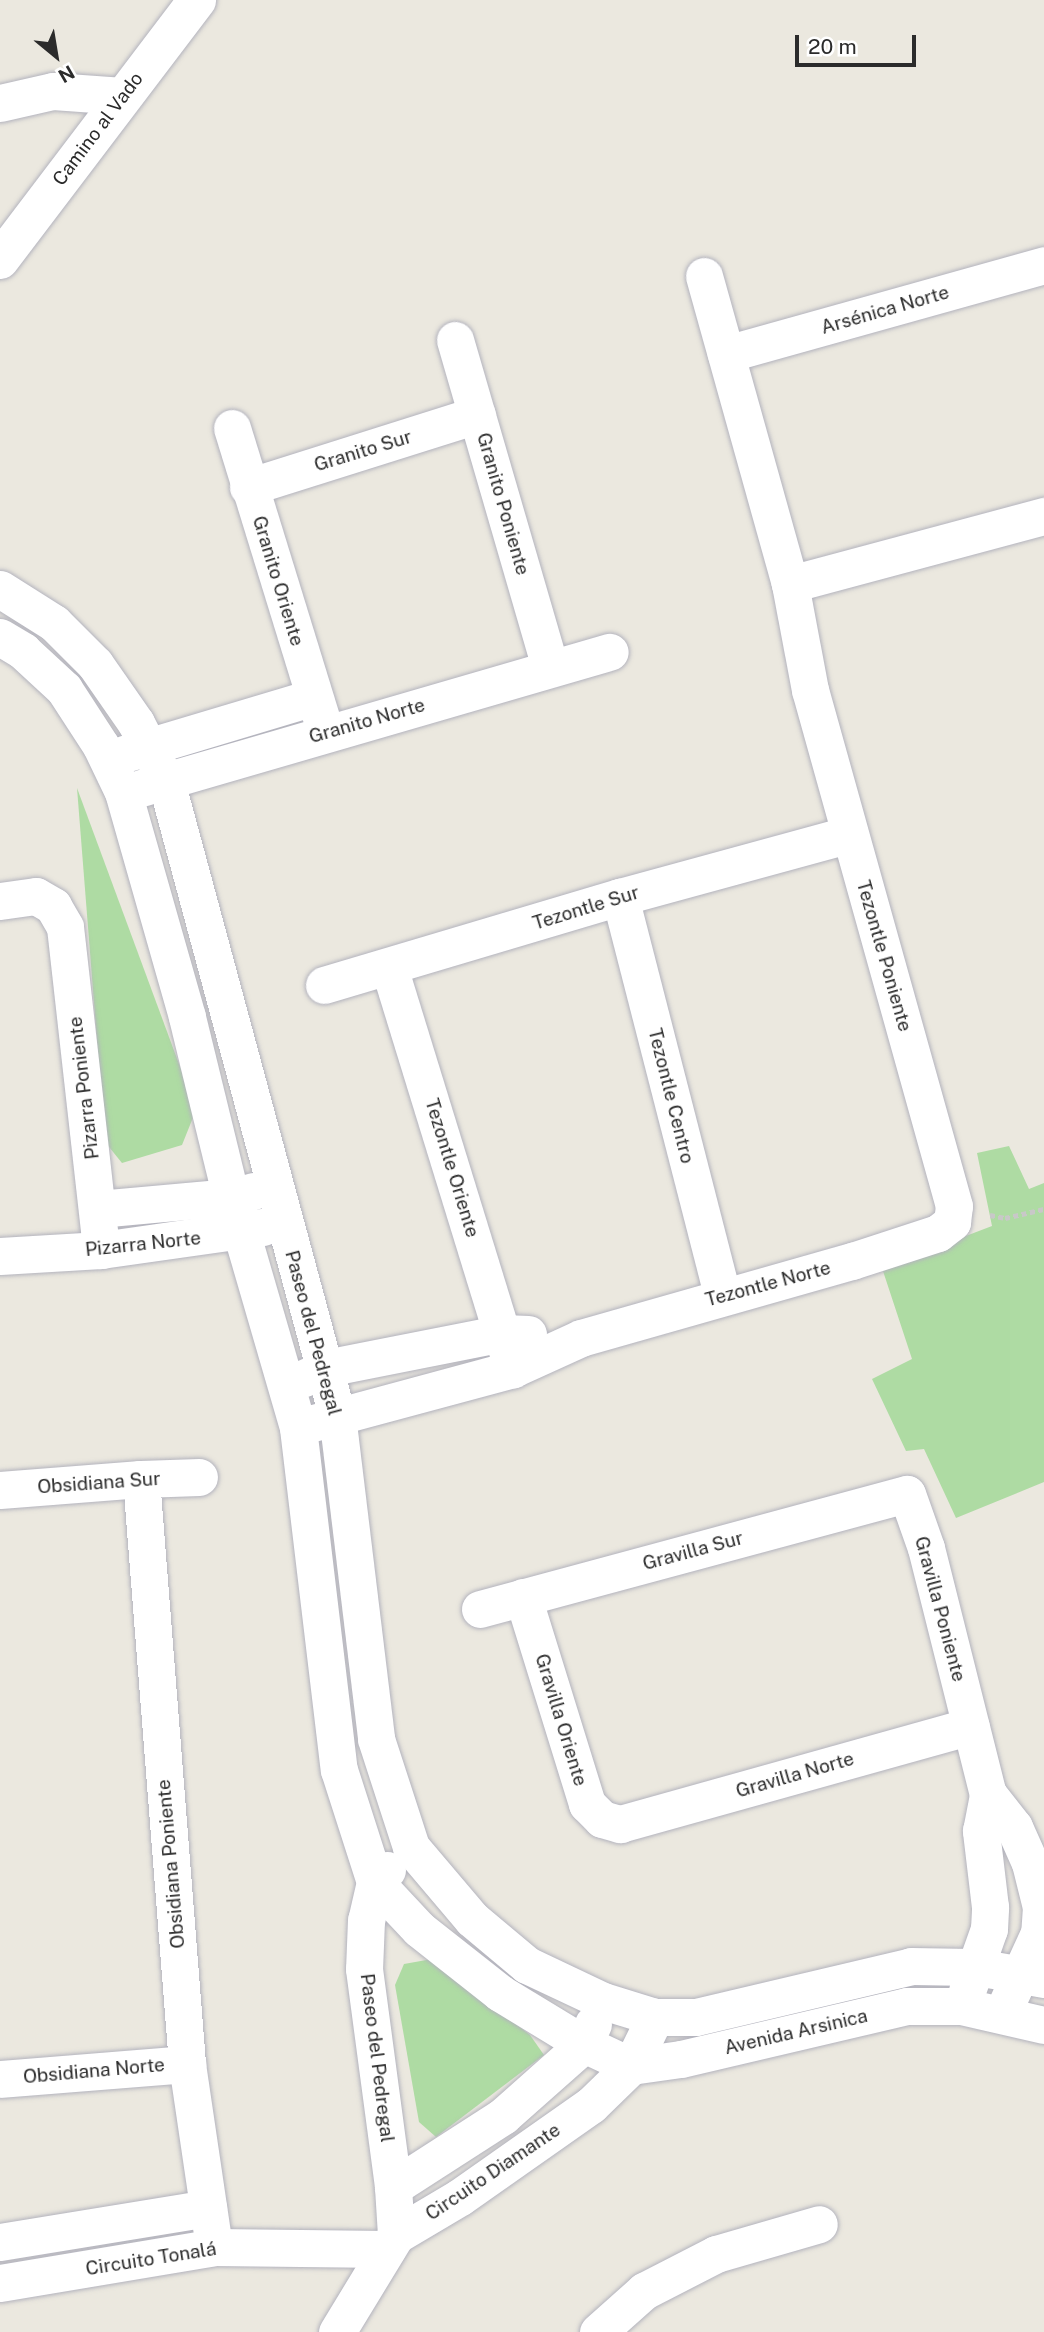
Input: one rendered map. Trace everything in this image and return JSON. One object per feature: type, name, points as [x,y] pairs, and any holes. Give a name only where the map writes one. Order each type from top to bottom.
[{"type":"street","name":"Camino al Vado","points":[[0,260],[197,0]]},
{"type":"street","points":[[0,103],[53,91],[123,96]]},
{"type":"street","name":"Arsénica Norte","points":[[726,354],[1044,265]]},
{"type":"street","name":"Tezontle Poniente","points":[[704,276],[790,584],[810,690],[954,1206],[952,1222]]},
{"type":"street","name":"Granito Poniente","points":[[455,340],[550,668]]},
{"type":"street","name":"Granito Sur","points":[[248,487],[477,415]]},
{"type":"street","name":"Granito Oriente","points":[[232,428],[326,733]]},
{"type":"street","points":[[790,584],[1044,516]]},
{"type":"street","name":"Paseo del Pedregal","points":[[0,589],[54,622],[95,664],[136,723],[166,781],[337,1415],[376,1739],[411,1847],[472,1919],[527,1965],[603,2001],[656,2017]]},
{"type":"street","name":"Paseo del Pedregal","points":[[0,637],[23,650],[64,689],[107,758],[123,792],[187,1017],[231,1197],[298,1428],[340,1770],[374,1882],[419,1929],[500,1993],[584,2044],[631,2066]]},
{"type":"street","name":"Granito Norte","points":[[123,792],[610,652]]},
{"type":"street","points":[[107,758],[314,697]]},
{"type":"street","name":"Tezontle Sur","points":[[324,985],[620,897],[850,834]]},
{"type":"street","name":"Pizarra Poniente","points":[[0,901],[36,896],[53,905],[65,927],[101,1250]]},
{"type":"street","name":"Tezontle Centro","points":[[620,897],[722,1295]]},
{"type":"street","name":"Tezontle Oriente","points":[[389,967],[513,1369]]},
{"type":"street","points":[[98,1209],[231,1197],[274,1186]]},
{"type":"street","name":"Pizarra Norte","points":[[0,1256],[101,1250],[242,1232],[284,1222]]},
{"type":"street","name":"Tezontle Norte","points":[[298,1428],[337,1415],[513,1369],[581,1338],[925,1237],[946,1229],[952,1222]]},
{"type":"street","name":"Tezontle Norte","points":[[287,1385],[326,1368],[503,1333],[581,1338]]},
{"type":"street","name":"Obsidiana Sur","points":[[0,1490],[199,1477]]},
{"type":"street","name":"Obsidiana Poniente","points":[[141,1479],[187,2064],[214,2247]]},
{"type":"street","name":"Gravilla Sur","points":[[480,1609],[907,1494]]},
{"type":"street","name":"Gravilla Poniente","points":[[907,1494],[926,1548],[988,1794]]},
{"type":"street","points":[[317,1573],[356,1565]]},
{"type":"street","name":"Gravilla Oriente","points":[[523,1597],[587,1804],[601,1819],[620,1824]]},
{"type":"street","name":"Gravilla Norte","points":[[620,1824],[971,1726]]},
{"type":"street","points":[[988,1794],[981,1831],[990,1907],[989,1929],[961,2006],[1043,2023]]},
{"type":"street","points":[[988,1794],[1014,1827],[1030,1863],[1041,1907],[1032,1977],[1002,2014]]},
{"type":"street","points":[[374,1882],[411,1847]]},
{"type":"street","name":"Paseo del Pedregal","points":[[374,1882],[366,1920],[364,1969],[393,2187],[391,2242]]},
{"type":"street","name":"Avenida Arsinica","points":[[656,2017],[696,2017],[911,1966],[977,1967]]},
{"type":"street","points":[[977,1967],[1032,1977]]},
{"type":"street","points":[[393,2187],[503,2116],[584,2044],[603,2001]]},
{"type":"street","name":"Avenida Arsinica","points":[[631,2066],[681,2059],[907,2006],[961,2006]]},
{"type":"street","name":"Circuito Diamante","points":[[337,2332],[391,2242],[591,2105],[631,2066],[656,2017]]},
{"type":"street","name":"Obsidiana Norte","points":[[0,2079],[187,2064]]},
{"type":"street","points":[[0,2242],[208,2208]]},
{"type":"street","points":[[598,2332],[644,2291],[716,2254],[819,2224]]},
{"type":"street","name":"Circuito Tonalá","points":[[0,2283],[214,2247],[391,2242]]},
{"type":"path","points":[[952,1222],[995,1214],[1005,1218],[1037,1213],[1044,1209]]},
{"type":"path","points":[[1037,1213],[1044,1217]]},
{"type":"green space","points":[[77,788],[196,1110],[182,1145],[122,1163],[105,1142]]},
{"type":"green space","points":[[1009,1146],[1029,1189],[1044,1183],[1044,1482],[956,1518],[924,1449],[906,1451],[872,1379],[912,1359],[882,1268],[992,1226],[977,1153]]},
{"type":"green space","points":[[432,1959],[530,2035],[544,2055],[436,2137],[419,2122],[395,1985],[404,1964]]}]
